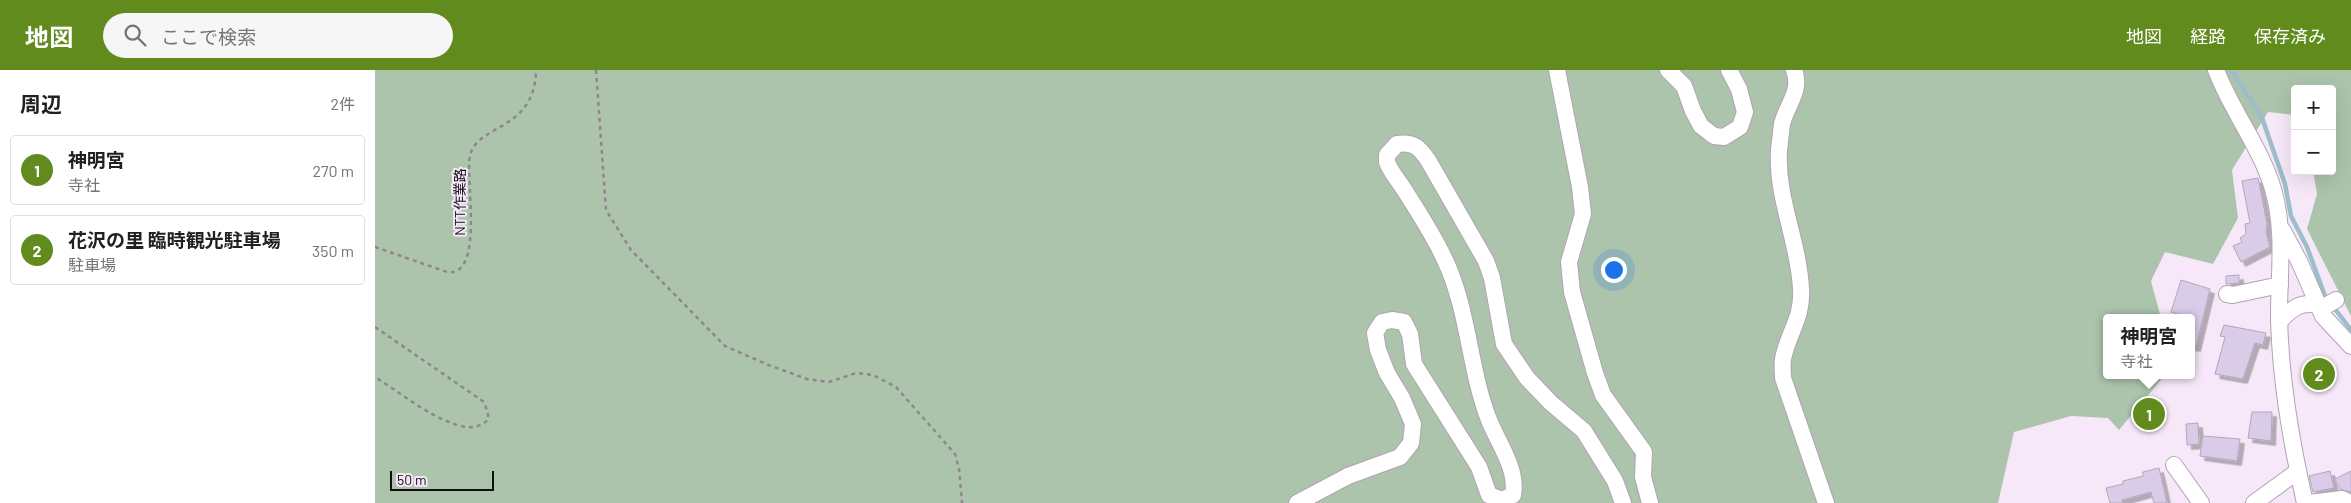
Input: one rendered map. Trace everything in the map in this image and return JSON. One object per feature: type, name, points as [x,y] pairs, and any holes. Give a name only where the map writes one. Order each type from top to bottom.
[{"type":"street","points":[[1557,70],[1580,187],[1583,214],[1569,262],[1572,292],[1603,395],[1644,452],[1643,477],[1650,503]]},
{"type":"street","points":[[1668,70],[1684,86],[1701,126],[1714,136],[1724,137],[1740,127],[1745,112],[1739,89],[1729,70]]},
{"type":"street","points":[[1794,70],[1798,80],[1783,123],[1779,151],[1779,180],[1799,266],[1801,290],[1800,313],[1783,359],[1783,378],[1827,503]]},
{"type":"street","points":[[2216,70],[2235,112],[2266,170],[2276,199],[2282,246],[2279,322],[2281,360],[2297,470],[2305,503]]},
{"type":"street","points":[[1297,503],[1348,476],[1400,457],[1411,443],[1413,424],[1402,398],[1387,373],[1378,350],[1375,333],[1383,322],[1392,320],[1404,322],[1410,334],[1414,364],[1479,467],[1489,495],[1502,500],[1513,495],[1515,488],[1509,463],[1491,425],[1479,388],[1453,278],[1444,258],[1387,162],[1387,155],[1397,144],[1408,142],[1420,148],[1428,160],[1486,262],[1492,278],[1504,344],[1527,378],[1551,403],[1583,431],[1615,481],[1623,503]]},
{"type":"street","points":[[2280,225],[2299,261],[2323,316],[2351,346]]},
{"type":"street","points":[[2227,294],[2280,285]]},
{"type":"street","points":[[2279,322],[2291,310],[2300,305],[2307,303],[2319,307],[2336,300]]},
{"type":"street","points":[[2174,465],[2201,503]]},
{"type":"street","points":[[2253,503],[2297,470]]},
{"type":"street","points":[[2309,503],[2342,499],[2350,503]]},
{"type":"path","name":"NTT作業路","points":[[375,247],[447,272],[459,270],[465,264],[469,254],[471,228],[468,175],[470,154],[478,142],[518,116],[529,102],[536,70]]},
{"type":"path","points":[[596,70],[606,210],[631,250],[725,346],[807,379],[829,382],[855,372],[873,375],[896,388],[955,454],[959,469],[961,503]]},
{"type":"path","points":[[375,327],[484,402],[488,413],[488,420],[482,425],[468,428],[446,421],[375,377]]},
{"type":"green space","points":[[375,70],[2351,70],[2351,316],[2307,229],[2317,194],[2314,175],[2336,175],[2336,85],[2291,85],[2291,115],[2268,112],[2232,170],[2238,218],[2213,264],[2165,252],[2151,281],[2160,314],[2103,314],[2103,379],[2162,379],[2119,430],[2108,418],[2071,416],[2014,432],[1998,503],[375,503]]},
{"type":"building","points":[[2258,178],[2270,247],[2241,262],[2233,246],[2242,242],[2240,238],[2246,234],[2245,224],[2250,223],[2242,181]]},
{"type":"building","points":[[2239,275],[2239,283],[2226,284],[2226,276]]},
{"type":"building","points":[[2181,280],[2210,289],[2196,347],[2195,314],[2171,312]]},
{"type":"building","points":[[2224,325],[2266,333],[2263,345],[2255,343],[2243,379],[2215,374],[2225,337],[2220,336]]},
{"type":"building","points":[[2252,412],[2272,412],[2271,441],[2248,438]]},
{"type":"building","points":[[2198,423],[2199,444],[2187,445],[2186,424]]},
{"type":"building","points":[[2203,436],[2240,439],[2237,461],[2200,456]]},
{"type":"building","points":[[2159,468],[2167,503],[2154,503],[2151,492],[2122,500],[2123,503],[2110,503],[2106,488],[2123,484],[2123,481],[2143,476],[2143,472]]},
{"type":"building","points":[[2330,471],[2334,488],[2313,492],[2309,476]]},
{"type":"building","points":[[2351,471],[2351,492],[2340,489],[2335,479]]},
{"type":"waterway","points":[[2231,70],[2261,115],[2285,184],[2291,216],[2307,247],[2325,296],[2351,330]]},
{"type":"place","name":"花沢の里 臨時観光駐車場","points":[[2319,374]]},
{"type":"place","name":"神明宮","points":[[2149,414]]}]
